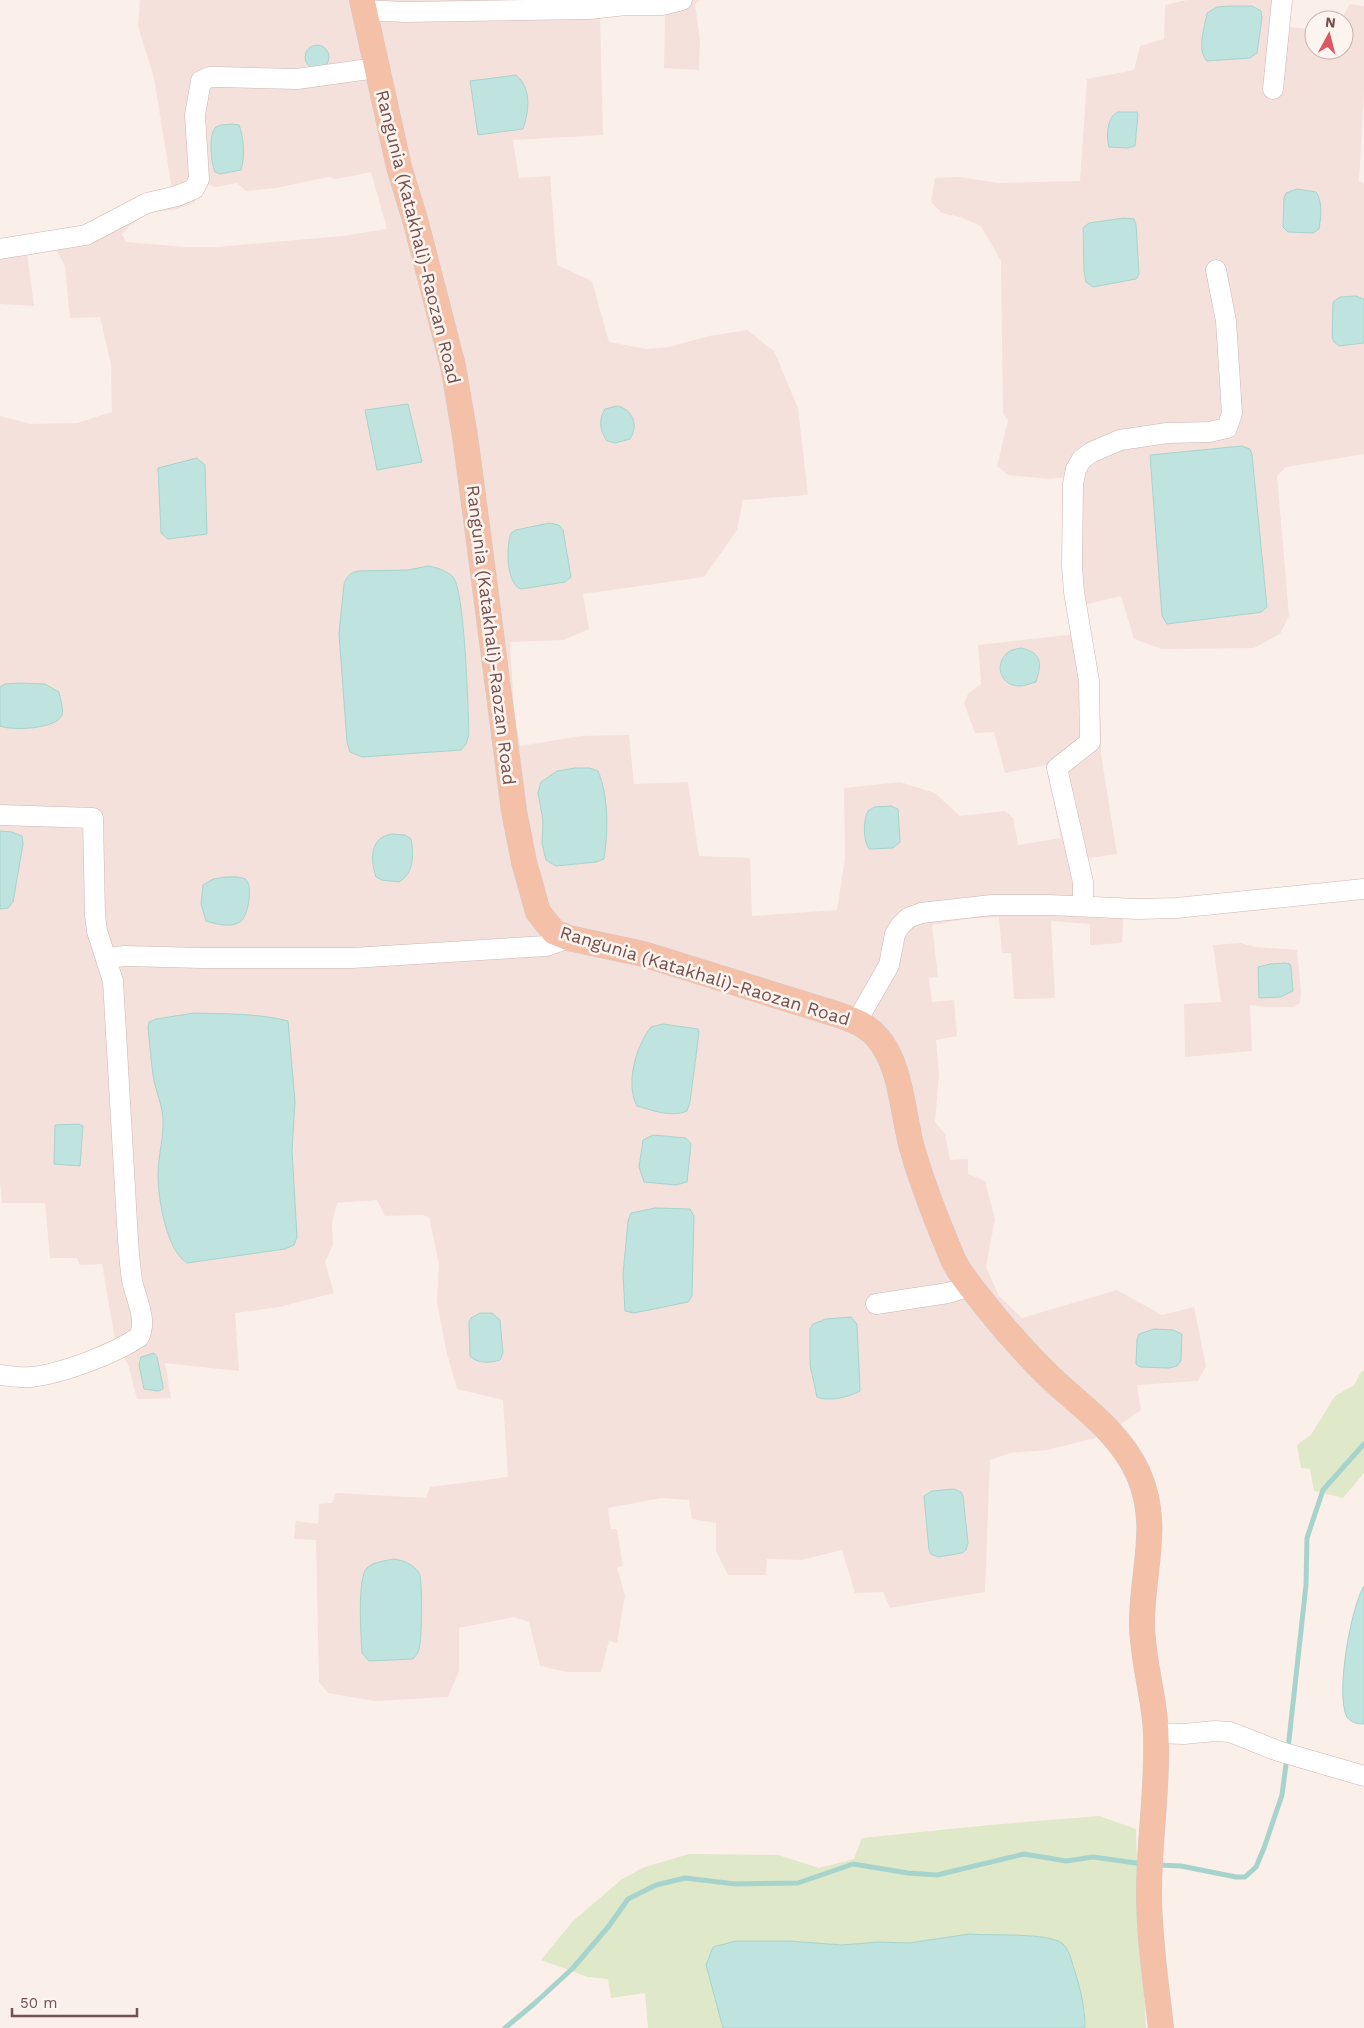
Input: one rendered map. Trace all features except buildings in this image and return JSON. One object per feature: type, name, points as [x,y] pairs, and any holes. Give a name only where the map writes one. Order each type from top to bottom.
[{"type":"main road","name":"Rangunia (Katakhali)-Raozan Road","points":[[363,5],[399,167],[416,223],[453,366],[465,436],[509,778],[524,862],[538,912],[554,932],[569,938],[643,954],[857,1021],[870,1029],[886,1050],[895,1072],[911,1145],[926,1196],[956,1266],[1016,1343],[1106,1428],[1137,1471],[1150,1514],[1151,1537],[1142,1600],[1142,1625],[1143,1648],[1156,1733],[1150,1876],[1151,1932],[1161,2028]]},
{"type":"street","points":[[363,5],[404,12],[589,9],[626,5],[662,5],[682,0]]},
{"type":"street","points":[[1273,89],[1282,0]]},
{"type":"street","points":[[0,249],[86,235],[147,203],[177,196],[194,189],[199,179],[195,114],[201,81],[210,77],[297,79],[376,68]]},
{"type":"street","points":[[1081,906],[1083,882],[1057,768],[1090,742],[1089,681],[1074,592],[1072,567],[1073,484],[1076,469],[1082,459],[1092,452],[1120,440],[1167,433],[1209,432],[1227,428],[1232,413],[1226,321],[1216,270]]},
{"type":"street","points":[[0,815],[94,818],[94,915],[97,931],[113,981],[132,1282],[140,1312],[142,1333],[139,1337],[115,1352],[45,1375],[30,1377],[0,1375]]},
{"type":"street","points":[[857,1021],[883,979],[889,965],[895,934],[900,926],[908,918],[931,912],[992,905],[1081,906],[1138,910],[1176,908],[1364,889]]},
{"type":"street","points":[[107,958],[125,956],[202,958],[381,956],[546,946],[569,938]]},
{"type":"street","points":[[876,1304],[948,1294],[970,1286]]},
{"type":"street","points":[[1156,1733],[1230,1732],[1278,1751],[1364,1776]]},
{"type":"shaded area","points":[[140,0],[700,0],[695,4],[700,39],[699,70],[664,68],[665,12],[600,16],[603,135],[513,140],[519,178],[550,176],[557,265],[592,281],[609,342],[647,349],[669,347],[709,336],[747,330],[774,351],[798,408],[808,495],[743,500],[737,530],[704,577],[583,594],[589,629],[564,640],[510,642],[514,710],[520,746],[581,736],[629,735],[634,784],[688,782],[699,856],[750,858],[752,916],[837,910],[845,859],[844,788],[900,782],[935,793],[960,816],[1005,811],[1013,818],[1018,845],[1061,838],[1046,765],[1005,773],[994,732],[975,733],[964,703],[968,694],[981,684],[978,645],[1075,634],[1066,477],[1049,479],[1008,475],[997,466],[1008,420],[1003,414],[1001,261],[981,226],[960,217],[942,213],[931,202],[935,178],[959,177],[999,183],[1080,181],[1087,79],[1134,70],[1140,46],[1164,39],[1165,5],[1187,0],[1289,0],[1288,27],[1304,28],[1304,60],[1354,60],[1354,10],[1347,10],[1350,4],[1364,6],[1364,93],[1359,181],[1364,183],[1364,454],[1286,467],[1277,476],[1289,616],[1280,634],[1254,648],[1162,649],[1134,639],[1121,596],[1083,605],[1101,722],[1101,754],[1117,854],[1089,858],[1089,897],[1124,898],[1122,943],[1090,945],[1090,924],[1051,921],[1055,998],[1014,999],[1011,953],[1002,953],[999,917],[967,919],[932,925],[938,977],[929,978],[932,1002],[954,1000],[957,1036],[936,1040],[939,1075],[935,1122],[945,1134],[950,1160],[968,1159],[968,1174],[985,1181],[995,1219],[986,1267],[999,1296],[1022,1318],[1117,1290],[1162,1315],[1194,1307],[1206,1366],[1198,1381],[1137,1385],[1141,1410],[1121,1424],[1095,1438],[1047,1450],[1010,1453],[990,1460],[985,1592],[890,1608],[883,1592],[855,1593],[842,1550],[801,1560],[767,1559],[766,1575],[728,1575],[716,1551],[716,1523],[692,1519],[689,1500],[661,1498],[608,1508],[611,1529],[617,1529],[623,1566],[617,1567],[625,1596],[617,1643],[609,1641],[601,1672],[567,1672],[540,1666],[529,1622],[514,1617],[459,1628],[459,1671],[448,1697],[375,1701],[328,1693],[319,1682],[316,1540],[294,1539],[296,1521],[318,1524],[319,1504],[332,1503],[336,1493],[426,1498],[430,1487],[508,1477],[503,1400],[457,1389],[446,1350],[437,1301],[439,1264],[429,1217],[422,1215],[385,1216],[377,1200],[337,1203],[332,1223],[333,1245],[325,1262],[334,1293],[279,1307],[235,1313],[239,1371],[165,1363],[171,1398],[137,1399],[129,1367],[115,1340],[102,1264],[80,1265],[77,1258],[50,1258],[45,1203],[2,1203],[0,1182],[0,416],[31,424],[77,423],[112,412],[111,364],[100,317],[70,318],[65,266],[56,249],[27,253],[34,306],[0,304],[0,239],[72,232],[172,190],[154,78],[138,26]],"holes":[[[371,172],[387,229],[342,236],[217,247],[185,247],[126,242],[122,234],[149,212],[174,210],[194,203],[205,184],[216,187],[237,183],[246,191],[276,188],[328,177],[336,179]]]},
{"type":"shaded area","points":[[1240,943],[1256,947],[1297,950],[1301,992],[1300,1003],[1293,1007],[1250,1005],[1252,1051],[1185,1057],[1184,1004],[1221,1002],[1213,945]]},
{"type":"green space","points":[[1364,1371],[1364,1473],[1343,1498],[1314,1491],[1310,1469],[1301,1468],[1297,1445],[1311,1435],[1335,1396],[1354,1385],[1361,1372]]},
{"type":"green space","points":[[1099,1816],[1136,1829],[1146,2028],[1085,2028],[1085,2010],[989,1937],[969,1934],[909,1943],[878,1942],[842,1945],[789,1941],[736,1941],[713,1947],[706,1965],[723,2028],[648,2028],[645,1993],[611,1998],[608,1979],[588,1977],[541,1960],[573,1921],[621,1880],[642,1868],[689,1854],[778,1855],[819,1868],[854,1859],[862,1838]]},
{"type":"water","points":[[1252,6],[1261,11],[1262,18],[1257,53],[1250,58],[1207,61],[1202,51],[1202,45],[1207,13],[1217,7]]},
{"type":"water","points":[[317,45],[325,49],[329,57],[325,65],[317,69],[309,65],[305,57],[309,49]]},
{"type":"water","points":[[516,75],[525,87],[528,100],[527,115],[523,129],[478,135],[470,81]]},
{"type":"water","points":[[1118,112],[1137,112],[1138,114],[1135,146],[1128,148],[1109,147],[1108,133],[1110,122],[1114,114]]},
{"type":"water","points":[[232,124],[239,125],[242,135],[243,159],[241,170],[220,174],[215,172],[212,162],[213,131],[216,127]]},
{"type":"water","points":[[1297,189],[1316,192],[1320,200],[1320,225],[1319,229],[1313,233],[1288,232],[1283,227],[1284,198],[1286,193]]},
{"type":"water","points":[[1124,218],[1134,219],[1136,224],[1139,274],[1136,279],[1093,287],[1086,282],[1084,271],[1083,228],[1089,223]]},
{"type":"water","points":[[1356,296],[1364,299],[1364,343],[1339,346],[1332,337],[1333,302],[1340,297]]},
{"type":"water","points":[[408,404],[422,462],[377,470],[365,410]]},
{"type":"water","points":[[617,406],[631,414],[634,429],[630,439],[615,443],[607,441],[601,429],[601,421],[605,409]]},
{"type":"water","points":[[1242,446],[1250,449],[1252,455],[1267,607],[1261,612],[1167,624],[1162,616],[1150,455]]},
{"type":"water","points":[[197,458],[205,465],[207,534],[168,539],[161,533],[158,468]]},
{"type":"water","points":[[549,523],[559,525],[563,530],[571,577],[565,582],[521,589],[516,586],[510,573],[508,547],[511,533],[516,530]]},
{"type":"water","points":[[428,566],[451,575],[457,587],[463,626],[467,677],[469,734],[466,744],[461,750],[362,757],[350,752],[347,742],[339,634],[344,584],[349,575],[358,571],[408,570]]},
{"type":"water","points":[[1021,648],[1033,653],[1039,660],[1036,682],[1022,686],[1008,683],[1000,669],[1003,658],[1008,652]]},
{"type":"water","points":[[5,684],[45,684],[59,692],[62,715],[58,720],[34,728],[6,728],[0,726],[0,687]]},
{"type":"water","points":[[590,768],[598,771],[602,781],[607,815],[604,859],[596,862],[556,866],[546,860],[542,844],[543,820],[538,793],[541,782],[557,771]]},
{"type":"water","points":[[891,806],[898,809],[900,842],[893,848],[869,849],[864,830],[868,811],[874,807]]},
{"type":"water","points":[[0,831],[12,832],[22,836],[23,844],[13,902],[8,908],[0,909]]},
{"type":"water","points":[[392,834],[405,835],[411,839],[412,845],[410,869],[408,874],[399,882],[382,880],[376,877],[374,870],[373,856],[376,844],[379,839]]},
{"type":"water","points":[[225,877],[245,879],[248,882],[249,888],[249,901],[243,919],[232,925],[206,921],[201,904],[203,885],[213,879]]},
{"type":"water","points":[[1290,964],[1291,967],[1293,991],[1280,997],[1259,998],[1258,967]]},
{"type":"water","points":[[194,1013],[253,1015],[288,1021],[295,1101],[292,1151],[297,1237],[294,1245],[285,1249],[187,1263],[174,1247],[169,1236],[158,1185],[163,1118],[154,1081],[148,1028],[149,1022],[156,1019]]},
{"type":"water","points":[[663,1024],[698,1029],[699,1033],[690,1102],[687,1111],[681,1113],[662,1113],[637,1106],[634,1097],[632,1076],[641,1044],[651,1027]]},
{"type":"water","points":[[79,1124],[83,1126],[80,1166],[54,1164],[55,1125]]},
{"type":"water","points":[[653,1135],[686,1138],[691,1144],[687,1182],[676,1185],[644,1182],[639,1167],[643,1140]]},
{"type":"water","points":[[655,1208],[690,1209],[694,1216],[692,1296],[688,1302],[634,1313],[625,1311],[623,1274],[628,1221],[631,1213]]},
{"type":"water","points":[[480,1313],[492,1313],[500,1320],[503,1353],[500,1360],[484,1362],[473,1359],[470,1356],[469,1322],[471,1318]]},
{"type":"water","points":[[851,1317],[857,1324],[860,1391],[839,1398],[827,1399],[817,1397],[810,1365],[810,1329],[813,1324],[826,1319]]},
{"type":"water","points":[[1154,1329],[1173,1330],[1182,1334],[1181,1361],[1177,1366],[1169,1368],[1140,1367],[1136,1364],[1139,1334]]},
{"type":"water","points":[[154,1353],[157,1357],[163,1386],[163,1389],[158,1391],[144,1389],[139,1365],[141,1357]]},
{"type":"water","points":[[954,1489],[961,1492],[963,1496],[968,1543],[966,1550],[962,1553],[938,1557],[931,1554],[929,1550],[924,1496],[932,1491]]},
{"type":"water","points":[[393,1559],[404,1561],[419,1573],[422,1610],[419,1649],[413,1659],[369,1661],[362,1653],[361,1595],[364,1574],[372,1564]]},
{"type":"water","points":[[1364,1586],[1364,1724],[1353,1722],[1347,1717],[1343,1690],[1346,1651],[1350,1631],[1354,1612]]},
{"type":"water","points":[[969,1934],[1033,1936],[1056,1940],[1063,1944],[1070,1957],[1079,1986],[1085,2028],[723,2028],[706,1965],[713,1947],[736,1941],[789,1941],[842,1945],[878,1942],[909,1943]]},
{"type":"waterway","points":[[1288,1749],[1306,1585],[1307,1538],[1323,1490],[1364,1444]]},
{"type":"waterway","points":[[1157,1865],[1181,1866],[1236,1877],[1245,1877],[1256,1867],[1264,1848],[1282,1795],[1287,1757]]},
{"type":"waterway","points":[[505,2028],[573,1968],[609,1926],[628,1899],[656,1885],[685,1878],[735,1884],[798,1883],[853,1864],[908,1873],[937,1875],[1024,1854],[1066,1861],[1093,1857],[1143,1864]]}]
